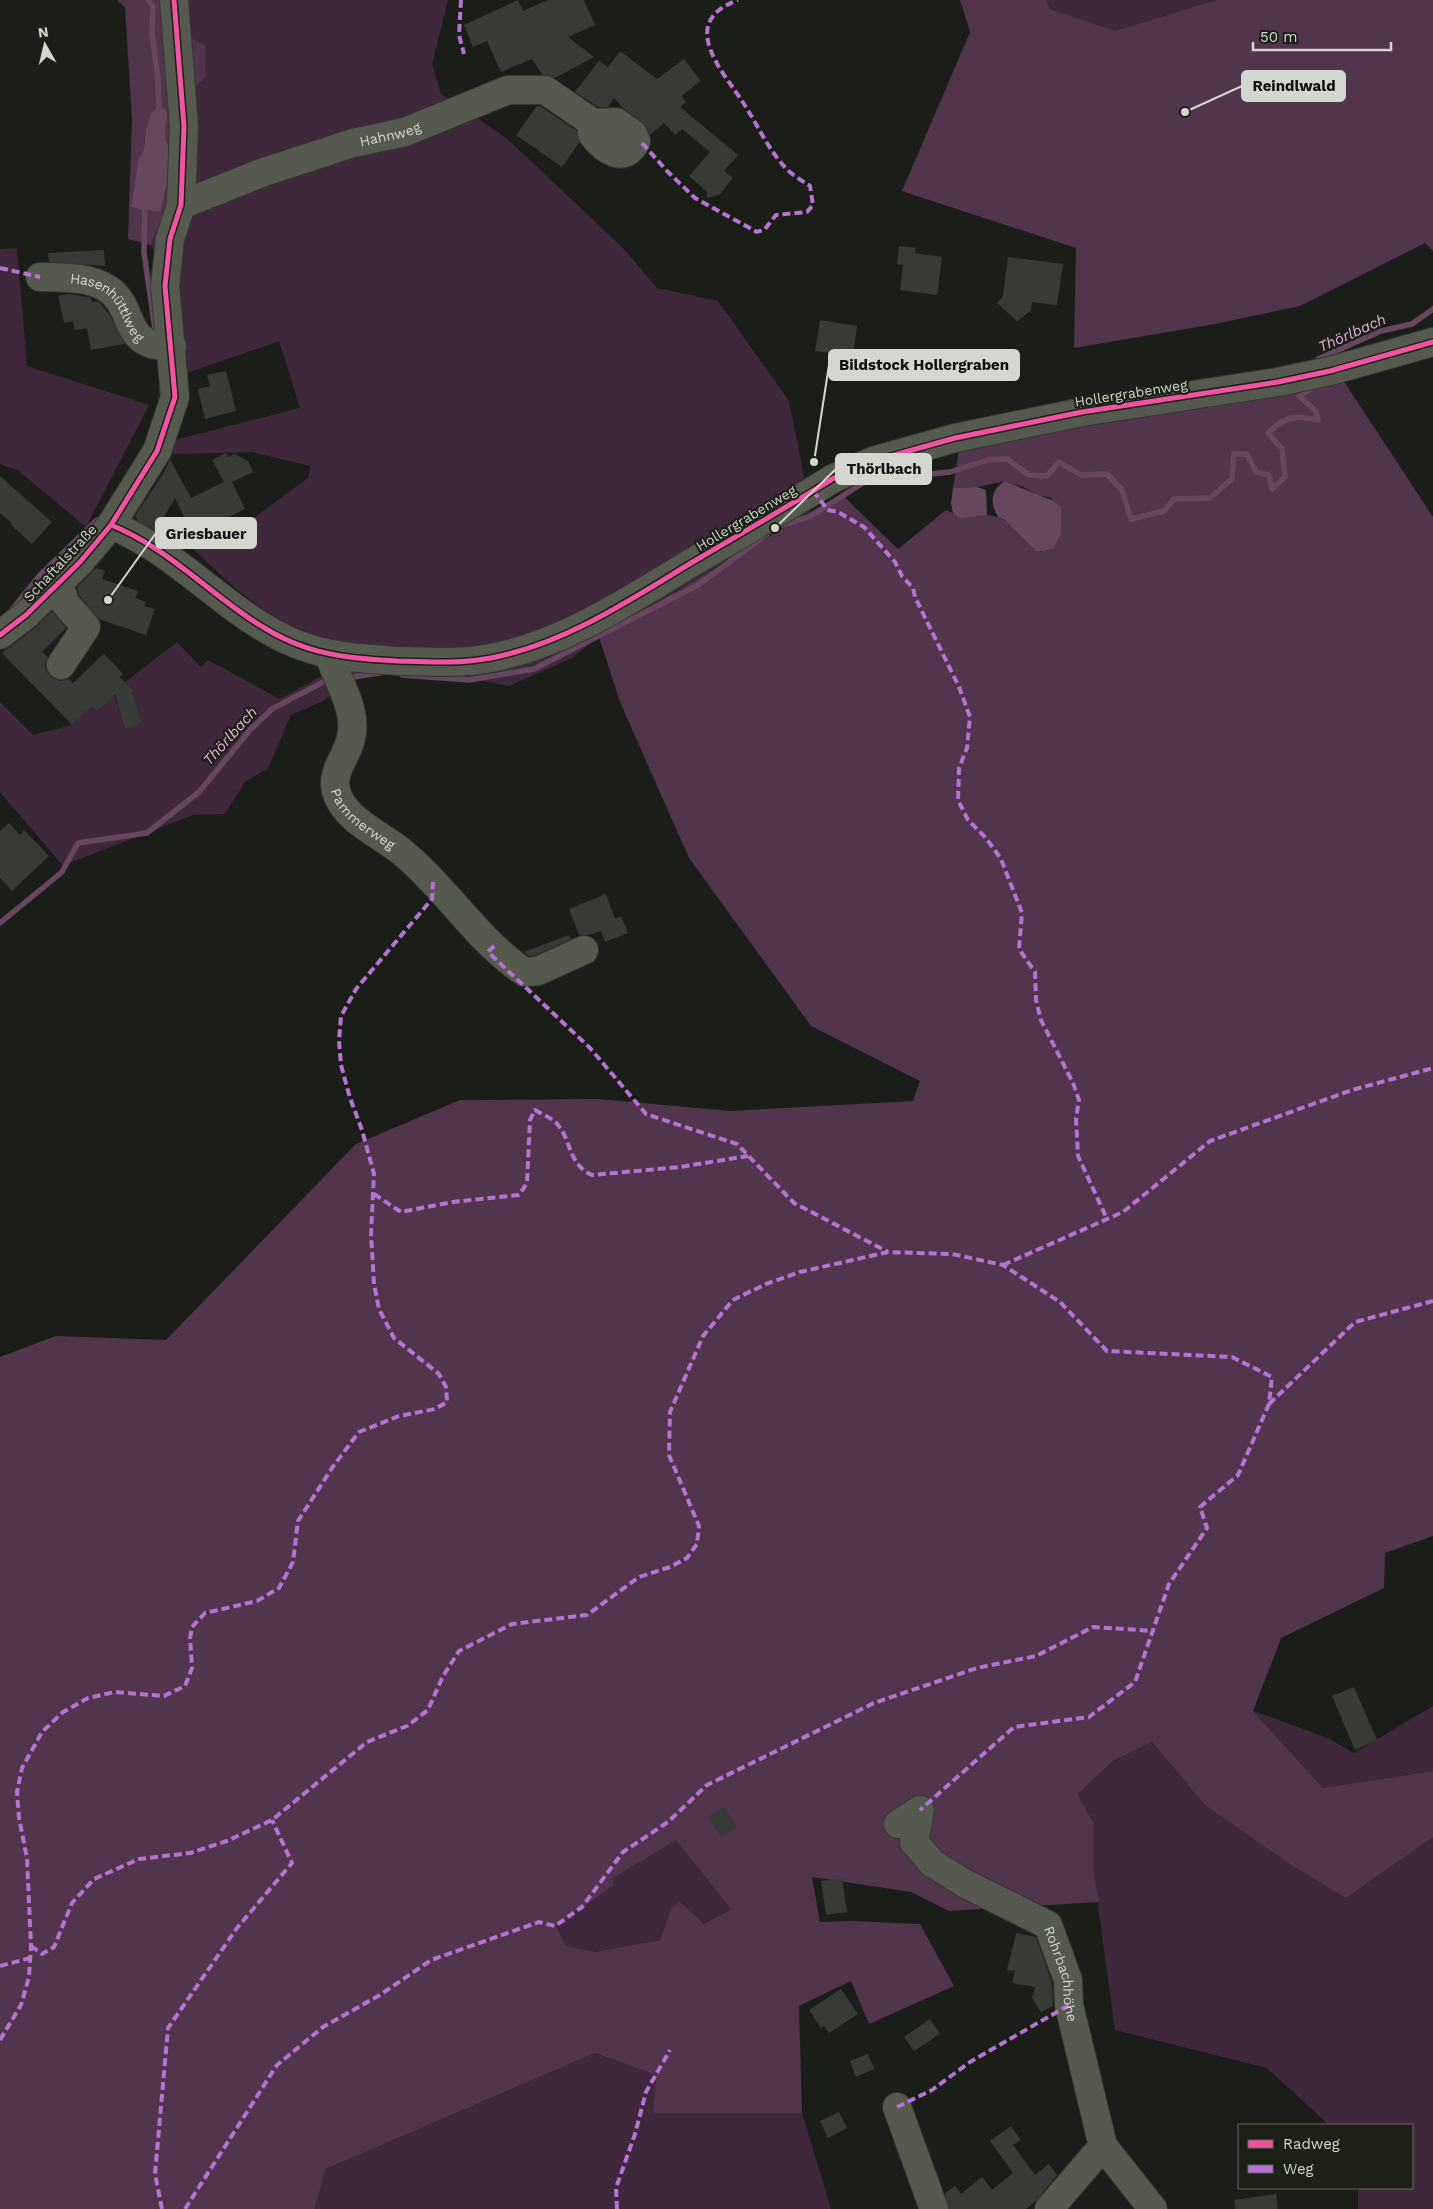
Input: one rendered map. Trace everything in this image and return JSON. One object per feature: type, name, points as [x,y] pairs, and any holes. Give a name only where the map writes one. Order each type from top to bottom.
[{"type":"street","name":"Schaftalstraße","points":[[0,635],[26,616],[80,562],[111,525],[156,451],[175,397],[172,346],[166,310],[165,286],[170,240],[181,205],[184,126],[174,0]]},
{"type":"street","name":"Hahnweg","points":[[181,205],[264,172],[353,143],[405,132],[508,90],[545,90],[593,123]]},
{"type":"street","name":"Hasenhüttlweg","points":[[40,277],[92,281],[109,289],[120,303],[132,328],[144,342],[154,346],[172,346]]},
{"type":"street","name":"Hollergrabenweg","points":[[111,525],[156,548],[254,620],[293,642],[335,670],[386,660],[448,662],[490,659],[533,647],[603,617],[834,478],[873,461],[955,438],[1082,412],[1278,382],[1318,374],[1433,342]]},
{"type":"street","points":[[59,583],[65,602],[86,627],[61,665]]},
{"type":"street","name":"Pammerweg","points":[[335,670],[351,707],[351,737],[334,779],[337,794],[344,810],[402,852],[494,946],[524,972],[538,971],[584,950]]},
{"type":"street","name":"Rohrbachhöhe","points":[[898,1824],[920,1810],[914,1842],[932,1863],[964,1883],[1048,1924],[1068,1980],[1069,2005],[1103,2146],[1153,2209]]},
{"type":"street","points":[[897,2107],[934,2209]]},
{"type":"street","points":[[1049,2209],[1103,2146]]},
{"type":"shaded area","points":[[117,0],[168,0],[171,28],[205,45],[206,77],[175,106],[172,193],[151,245],[128,239],[132,119],[125,7]],"holes":[[[159,108],[166,141],[170,148],[166,191],[160,207],[131,207],[138,161],[144,148],[146,129],[151,112]]]},
{"type":"shaded area","points":[[168,0],[448,0],[432,64],[441,94],[505,137],[622,247],[657,288],[718,301],[789,401],[811,511],[599,637],[572,658],[509,686],[441,673],[375,668],[323,701],[291,715],[268,768],[245,782],[225,814],[193,815],[69,863],[62,872],[64,867],[0,792],[0,702],[33,735],[72,725],[91,707],[97,712],[109,700],[107,688],[115,697],[125,728],[142,723],[132,693],[134,691],[125,682],[177,642],[201,667],[208,660],[280,699],[347,662],[351,644],[301,629],[266,611],[239,591],[192,548],[232,534],[308,478],[310,466],[252,452],[171,454],[175,440],[300,408],[279,341],[187,373],[184,341],[174,286],[151,245],[172,193],[175,106],[206,77],[205,45],[171,28]]},
{"type":"shaded area","points":[[960,0],[1046,0],[1050,9],[1115,31],[1216,0],[1433,0],[1433,251],[1425,243],[1300,306],[1215,324],[1074,348],[1076,248],[902,191],[970,32]]},
{"type":"shaded area","points":[[1046,0],[1216,0],[1115,31],[1049,9]]},
{"type":"shaded area","points":[[163,108],[167,113],[165,131],[166,141],[170,148],[171,170],[160,212],[131,207],[138,161],[144,148],[146,129],[151,112]]},
{"type":"shaded area","points":[[17,248],[27,366],[149,405],[86,527],[19,471],[0,464],[0,249]]},
{"type":"shaded area","points":[[1343,380],[1433,517],[1433,1536],[1385,1553],[1384,1588],[1281,1638],[1253,1711],[1323,1788],[1433,1771],[1433,1837],[1346,1898],[1293,1866],[1205,1805],[1152,1742],[1113,1761],[1078,1794],[1093,1822],[1093,1869],[1099,1902],[949,1911],[911,1892],[812,1877],[820,1922],[853,1921],[920,1924],[954,1986],[869,2024],[851,1981],[799,2006],[802,2113],[653,2113],[656,2075],[595,2053],[326,2169],[314,2209],[0,2209],[0,1357],[56,1336],[166,1340],[356,1144],[460,1100],[598,1099],[730,1111],[913,1101],[920,1081],[811,1026],[689,858],[620,702],[599,637],[841,494],[898,549],[946,510],[963,517],[987,515],[1002,519],[1015,528],[1037,552],[1041,552],[1052,498],[1037,495],[1023,487],[1005,481],[977,487],[953,488],[959,449]],"holes":[[[676,1840],[731,1909],[704,1924],[679,1901],[671,1909],[660,1940],[595,1952],[565,1945],[556,1926],[614,1885],[613,1878]]]},
{"type":"shaded area","points":[[1005,481],[1051,500],[1061,507],[1061,534],[1054,548],[1037,552],[1005,520],[998,517],[993,497],[996,488]]},
{"type":"shaded area","points":[[977,487],[986,490],[987,515],[961,518],[953,514],[951,503],[953,488]]},
{"type":"shaded area","points":[[1433,1706],[1433,1771],[1323,1788],[1253,1711],[1328,1738],[1354,1753]]},
{"type":"shaded area","points":[[1152,1742],[1205,1805],[1346,1898],[1433,1837],[1433,2209],[1358,2209],[1358,2189],[1413,2189],[1413,2124],[1328,2124],[1267,2068],[1115,2030],[1093,1869],[1093,1822],[1078,1794],[1113,1761]]},
{"type":"shaded area","points":[[676,1839],[731,1909],[704,1924],[671,1909],[660,1940],[595,1952],[565,1945],[555,1926],[614,1885],[613,1878]]},
{"type":"shaded area","points":[[595,2053],[656,2075],[653,2113],[802,2113],[831,2209],[314,2209],[326,2169]]},
{"type":"building","points":[[518,0],[523,11],[548,0],[584,0],[595,25],[568,37],[594,57],[555,78],[542,74],[532,59],[501,72],[487,41],[473,47],[464,25]]},
{"type":"building","points":[[620,51],[657,79],[684,59],[701,81],[681,96],[686,102],[680,107],[738,155],[724,171],[733,178],[719,195],[707,198],[707,192],[689,176],[710,152],[682,129],[675,135],[664,123],[650,135],[642,122],[623,108],[614,98],[608,107],[598,107],[575,92],[599,61],[608,67]]},
{"type":"building","points":[[537,106],[540,106],[577,131],[579,143],[562,167],[516,135]]},
{"type":"building","points":[[899,246],[916,248],[915,253],[942,257],[937,295],[900,290],[903,265],[897,264]]},
{"type":"building","points":[[104,250],[105,266],[49,262],[48,253]]},
{"type":"building","points":[[1008,257],[1063,264],[1057,305],[1032,302],[1031,311],[1017,321],[997,303],[1003,296]]},
{"type":"building","points":[[68,294],[88,297],[91,298],[92,302],[99,302],[109,314],[125,344],[91,350],[87,328],[75,330],[73,321],[64,323],[58,296]]},
{"type":"building","points":[[820,320],[857,326],[853,356],[815,351]]},
{"type":"building","points":[[226,371],[236,411],[205,419],[198,389],[210,386],[207,375]]},
{"type":"building","points":[[226,453],[228,457],[234,454],[248,461],[253,472],[232,482],[245,509],[212,525],[214,529],[195,539],[175,498],[156,531],[138,521],[135,516],[163,474],[170,459],[191,498],[224,482],[212,460]]},
{"type":"building","points":[[0,476],[52,522],[32,544],[0,513]]},
{"type":"building","points":[[96,568],[105,571],[102,579],[138,591],[135,598],[146,602],[144,606],[155,609],[146,635],[99,619],[79,595],[77,587]]},
{"type":"building","points":[[52,611],[66,628],[42,652],[48,657],[45,665],[47,672],[53,678],[61,681],[68,679],[73,683],[104,654],[123,674],[120,677],[134,691],[132,693],[142,723],[125,729],[115,694],[97,712],[91,707],[72,725],[2,653],[36,627]]},
{"type":"building","points":[[9,823],[20,835],[24,830],[49,856],[12,891],[0,878],[0,831]]},
{"type":"building","points":[[606,894],[615,919],[621,916],[628,933],[605,942],[601,931],[588,935],[579,935],[569,909]]},
{"type":"building","points":[[569,935],[571,939],[534,956],[529,956],[524,952]]},
{"type":"building","points":[[1354,1687],[1377,1740],[1355,1750],[1332,1696]]},
{"type":"building","points":[[724,1807],[737,1827],[721,1837],[708,1817]]},
{"type":"building","points":[[842,1878],[847,1912],[826,1915],[821,1881]]},
{"type":"building","points":[[1016,1933],[1036,1937],[1052,1983],[1053,2006],[1041,2012],[1032,1998],[1035,1987],[1012,1983],[1015,1971],[1007,1970]]},
{"type":"building","points":[[841,1989],[858,2014],[829,2033],[824,2026],[821,2028],[809,2010]]},
{"type":"building","points":[[930,2019],[940,2034],[914,2051],[904,2037]]},
{"type":"building","points":[[868,2054],[874,2069],[856,2077],[850,2061]]},
{"type":"building","points":[[839,2112],[847,2128],[828,2138],[820,2121]]},
{"type":"building","points":[[1011,2126],[1021,2140],[1013,2145],[1035,2175],[1049,2164],[1057,2175],[1036,2201],[1026,2209],[949,2209],[945,2193],[955,2186],[961,2194],[982,2177],[992,2190],[1013,2173],[990,2141]]},
{"type":"building","points":[[1276,2194],[1278,2209],[1235,2209],[1234,2200]]},
{"type":"waterway","points":[[148,0],[153,7],[152,32],[158,80],[159,113]]},
{"type":"waterway","points":[[145,202],[144,253],[156,336]]},
{"type":"waterway","name":"Thörlbach","points":[[1317,365],[1318,359],[1381,331],[1412,324],[1433,309]]},
{"type":"waterway","name":"Thörlbach","points":[[777,527],[811,516],[863,483],[909,473],[930,474],[950,472],[988,460],[1007,459],[1029,475],[1047,476],[1059,462],[1081,475],[1107,474],[1122,490],[1131,519],[1164,511],[1174,499],[1210,498],[1232,479],[1234,454],[1247,454],[1256,472],[1269,475],[1272,489],[1285,477],[1282,449],[1268,433],[1280,423],[1290,418],[1318,420],[1316,411],[1299,396],[1314,387],[1315,384]]},
{"type":"waterway","points":[[11,611],[40,575],[97,520]]},
{"type":"waterway","name":"Thörlbach","points":[[402,675],[469,680],[534,669],[698,585],[767,534]]},
{"type":"waterway","name":"Thörlbach","points":[[345,678],[380,673]]},
{"type":"waterway","name":"Thörlbach","points":[[0,923],[62,872],[78,843],[147,833],[199,792],[250,730],[272,709],[325,681],[331,681]]},
{"type":"marked path","points":[[461,0],[459,35],[464,54]]},
{"type":"marked path","points":[[642,143],[695,198],[757,232],[765,229],[776,215],[807,212],[813,205],[810,186],[788,171],[777,158],[725,77],[710,48],[707,34],[710,21],[720,10],[738,0]]},
{"type":"marked path","points":[[0,268],[40,277]]},
{"type":"marked path","points":[[813,491],[828,510],[838,512],[864,527],[895,562],[902,576],[913,588],[915,597],[959,687],[970,717],[967,748],[959,768],[958,800],[968,820],[986,838],[1001,859],[1022,913],[1019,949],[1035,972],[1036,1000],[1041,1020],[1073,1083],[1079,1100],[1076,1118],[1078,1156],[1107,1219]]},
{"type":"marked path","points":[[0,2040],[21,2005],[29,1977],[31,1946],[27,1858],[19,1818],[17,1792],[22,1768],[42,1732],[63,1712],[88,1698],[115,1692],[164,1696],[185,1686],[192,1668],[190,1638],[192,1627],[205,1613],[257,1601],[279,1588],[293,1562],[298,1521],[332,1468],[359,1432],[399,1416],[435,1409],[447,1402],[446,1387],[439,1374],[394,1338],[379,1309],[374,1284],[371,1234],[374,1174],[341,1065],[339,1041],[341,1016],[356,989],[432,899],[433,882]]},
{"type":"marked path","points":[[494,946],[488,952],[590,1048],[646,1114],[737,1144],[794,1203],[888,1252]]},
{"type":"marked path","points":[[1003,1265],[1123,1212],[1210,1141],[1352,1090],[1433,1068]]},
{"type":"marked path","points":[[374,1194],[401,1212],[453,1202],[519,1195],[527,1183],[530,1120],[535,1110],[556,1123],[574,1159],[584,1170],[592,1175],[680,1167],[748,1156]]},
{"type":"marked path","points":[[31,1946],[42,1954],[54,1947],[72,1903],[94,1879],[139,1859],[190,1853],[227,1841],[272,1820],[367,1742],[407,1726],[428,1710],[443,1676],[459,1651],[512,1624],[587,1615],[639,1577],[670,1567],[687,1558],[697,1544],[699,1526],[669,1455],[670,1412],[703,1336],[733,1300],[766,1284],[800,1272],[888,1252],[952,1254],[1003,1265],[1060,1302],[1107,1351],[1232,1357],[1272,1377],[1269,1404],[1238,1475],[1200,1507],[1207,1528],[1169,1584],[1135,1682],[1089,1717],[1014,1727],[920,1810]]},
{"type":"marked path","points":[[1269,1404],[1355,1322],[1433,1301]]},
{"type":"marked path","points":[[185,2209],[277,2065],[323,2027],[380,1995],[431,1960],[539,1922],[555,1926],[582,1907],[623,1852],[668,1822],[707,1785],[874,1703],[977,1668],[1036,1656],[1093,1627],[1153,1631]]},
{"type":"marked path","points":[[162,2209],[155,2174],[168,2028],[237,1928],[292,1863],[272,1820]]},
{"type":"marked path","points":[[0,1966],[30,1958]]},
{"type":"marked path","points":[[897,2107],[932,2090],[970,2062],[1069,2005]]},
{"type":"marked path","points":[[617,2209],[616,2188],[635,2134],[646,2092],[670,2050]]},
{"type":"cycle path","points":[[0,635],[26,615],[80,562],[111,525],[157,451],[175,397],[165,286],[170,239],[181,205],[184,126],[174,0]]},
{"type":"cycle path","points":[[111,525],[159,551],[247,617],[270,631],[307,648],[345,656],[398,661],[456,662],[479,660],[544,643],[595,620],[834,478],[873,461],[955,438],[1082,412],[1278,382],[1330,371],[1433,342]]},
{"type":"place","name":"Reindlwald","points":[[1185,112]]},
{"type":"place","name":"Bildstock Hollergraben","points":[[814,462]]},
{"type":"place","name":"Thörlbach","points":[[775,528]]},
{"type":"place","name":"Griesbauer","points":[[108,600]]}]
